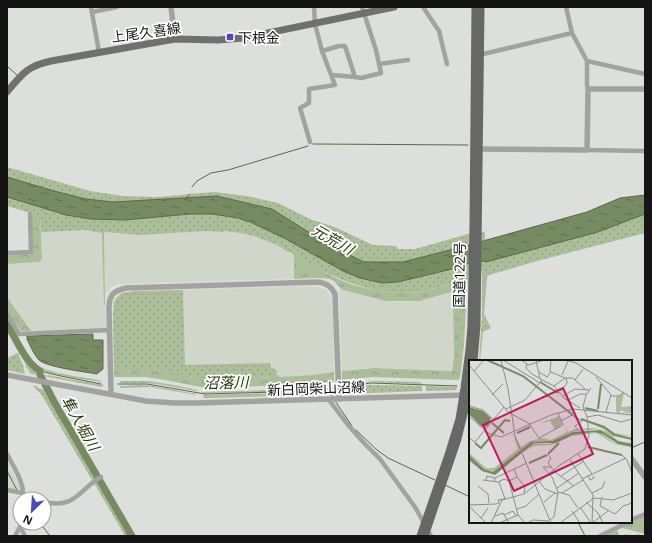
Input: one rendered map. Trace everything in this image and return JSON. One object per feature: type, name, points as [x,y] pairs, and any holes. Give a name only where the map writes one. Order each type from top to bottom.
[{"type":"highway","name":"国道122号","points":[[475,7],[477,56]]},
{"type":"highway","name":"国道122号","points":[[470,360],[475,275],[477,56],[480,7]]},
{"type":"highway","name":"国道122号","points":[[474,360],[477,326],[475,275]]},
{"type":"highway","name":"国道122号","points":[[420,536],[427,531],[457,445],[464,420],[468,394],[469,372]]},
{"type":"main road","name":"上尾久喜線","points":[[7,92],[25,72],[36,65],[51,61],[175,39],[218,40],[243,38],[315,24],[363,10],[394,7]]},
{"type":"street","points":[[99,52],[91,9],[117,7]]},
{"type":"street","points":[[171,7],[175,39]]},
{"type":"street","points":[[310,142],[300,108],[309,103],[309,89],[335,85],[322,51],[315,24],[314,7]]},
{"type":"street","points":[[423,7],[439,31],[447,64]]},
{"type":"street","points":[[566,7],[572,33],[587,61],[587,150]]},
{"type":"street","points":[[332,75],[361,78],[381,72],[376,50],[363,10]]},
{"type":"street","points":[[477,56],[572,33]]},
{"type":"street","points":[[322,51],[339,46],[345,46],[355,77]]},
{"type":"street","points":[[379,64],[408,60]]},
{"type":"street","points":[[587,61],[645,74]]},
{"type":"street","points":[[588,89],[645,89]]},
{"type":"street","points":[[476,149],[645,151]]},
{"type":"street","points":[[7,253],[31,252],[30,214]]},
{"type":"street","points":[[111,394],[109,301],[115,292],[126,288],[319,282],[332,288],[335,294],[339,399]]},
{"type":"street","points":[[7,314],[19,334],[110,330]]},
{"type":"street","name":"新白岡柴山沼線","points":[[7,375],[146,400],[175,403],[329,400],[468,394]]},
{"type":"street","points":[[329,400],[351,428],[380,459],[415,507],[427,531]]},
{"type":"street","points":[[7,454],[18,476],[22,491]]},
{"type":"street","points":[[632,459],[645,477]]},
{"type":"street","points":[[52,503],[57,504],[74,499],[94,481],[101,477]]},
{"type":"street","points":[[632,520],[645,514]]},
{"type":"street","points":[[600,536],[626,523]]},
{"type":"shaded area","points":[[40,216],[94,231],[122,234],[139,235],[225,231],[254,236],[278,245],[294,254],[294,279],[118,284],[110,288],[105,298],[106,327],[104,329],[31,331],[7,297],[7,264],[39,262],[42,258]]},
{"type":"shaded area","points":[[307,286],[322,288],[330,295],[333,312],[334,372],[279,377],[206,379],[185,375],[183,290]]},
{"type":"shaded area","points":[[339,288],[371,298],[396,302],[422,301],[453,292],[454,357],[452,371],[365,368],[342,371]]},
{"type":"shaded area","points":[[7,461],[20,487],[17,490],[7,488]]},
{"type":"green space","points":[[7,167],[90,191],[123,196],[157,197],[214,192],[247,196],[278,203],[310,219],[337,228],[373,245],[396,246],[398,249],[415,249],[468,234],[485,232],[485,240],[403,262],[364,262],[329,245],[272,209],[217,196],[113,202],[86,199],[7,177]]},
{"type":"green space","points":[[7,197],[66,215],[91,219],[125,220],[190,214],[212,214],[238,218],[284,238],[343,271],[360,278],[382,283],[398,282],[452,269],[466,264],[486,262],[598,232],[645,214],[645,233],[489,275],[487,277],[484,314],[491,328],[483,332],[479,360],[482,318],[482,271],[468,275],[468,279],[429,290],[406,293],[389,292],[371,289],[336,277],[277,245],[254,236],[240,233],[207,231],[139,235],[104,232],[104,305],[102,233],[86,230],[41,232],[40,216],[7,206]]},
{"type":"green space","points":[[32,213],[40,216],[42,258],[39,262],[7,264],[7,255],[33,253]]},
{"type":"green space","points":[[294,254],[320,270],[341,280],[356,286],[375,290],[395,293],[415,292],[429,290],[468,279],[467,288],[422,301],[385,301],[343,290],[334,281],[329,279],[294,279]]},
{"type":"green space","points":[[467,288],[464,344],[460,378],[458,380],[373,377],[342,380],[342,371],[374,368],[452,371],[454,357],[453,292]]},
{"type":"green space","points":[[183,290],[185,365],[270,363],[271,368],[278,372],[276,372],[279,377],[206,379],[147,368],[114,368],[113,315],[114,302],[116,298],[122,293],[135,291]]},
{"type":"green space","points":[[7,297],[31,331],[21,331],[7,312]]},
{"type":"green space","points":[[7,319],[33,362],[38,366],[54,372],[103,382],[56,374],[34,367],[19,344],[7,322]]},
{"type":"green space","points":[[7,327],[26,361],[33,369],[38,371],[39,375],[31,374],[26,367],[7,331]]},
{"type":"green space","points":[[18,353],[25,374],[7,370],[7,358]]},
{"type":"green space","points":[[114,368],[147,368],[206,379],[279,377],[334,372],[334,381],[294,385],[205,388],[146,377],[114,377]]},
{"type":"green space","points":[[42,374],[104,385],[102,387],[43,376]]},
{"type":"green space","points":[[120,381],[147,381],[198,390],[147,383],[120,383]]},
{"type":"green space","points":[[377,381],[420,382],[422,384],[370,382],[343,385],[347,383]]},
{"type":"green space","points":[[141,385],[196,395],[150,387],[120,388],[120,386]]},
{"type":"green space","points":[[370,385],[422,386],[422,391],[348,394],[343,388]]},
{"type":"green space","points":[[33,386],[37,386],[38,388],[45,390],[96,477],[92,480],[41,394]]},
{"type":"green space","points":[[426,386],[457,387],[456,390],[426,391]]},
{"type":"green space","points":[[317,387],[320,389],[272,392],[202,392],[272,390]]},
{"type":"green space","points":[[49,388],[52,389],[55,401],[99,475],[98,476],[59,410]]},
{"type":"green space","points":[[320,392],[318,395],[204,398],[203,395]]},
{"type":"green space","points":[[101,478],[135,536],[133,536],[100,479]]},
{"type":"green space","points":[[98,481],[130,536],[125,536],[94,483]]},
{"type":"green space","points":[[645,515],[645,536],[602,536],[629,523],[632,523],[632,521]]},
{"type":"water","points":[[7,177],[86,199],[113,202],[217,196],[272,209],[329,245],[364,262],[403,262],[587,212],[620,198],[645,195],[645,214],[598,232],[486,262],[466,264],[452,269],[398,282],[382,283],[360,278],[343,271],[284,238],[238,218],[212,214],[190,214],[125,220],[91,219],[66,215],[7,197]]},
{"type":"water","points":[[93,334],[93,340],[103,340],[103,369],[97,374],[76,371],[43,363],[35,355],[27,339],[27,336]]},
{"type":"pier","points":[[622,528],[645,534],[645,536],[626,534],[616,536],[619,534],[617,530]]},
{"type":"waterway","points":[[7,66],[18,76]]},
{"type":"waterway","points":[[313,144],[468,145]]},
{"type":"waterway","points":[[192,187],[197,181],[211,173],[228,170],[308,146]]},
{"type":"waterway","points":[[186,198],[190,194]]},
{"type":"waterway","name":"隼人堀川","points":[[7,324],[25,356],[40,371],[40,375],[56,405],[132,536]]},
{"type":"waterway","name":"沼落川","points":[[40,371],[101,384]]},
{"type":"waterway","name":"沼落川","points":[[343,387],[371,383],[457,386]]},
{"type":"waterway","name":"沼落川","points":[[118,384],[147,384],[205,394],[310,391],[334,388]]},
{"type":"waterway","name":"沼落川","points":[[328,389],[332,396]]},
{"type":"waterway","points":[[335,401],[352,426]]},
{"type":"waterway","points":[[356,430],[377,450],[388,458],[435,480]]},
{"type":"waterway","points":[[632,448],[645,442]]},
{"type":"waterway","points":[[7,471],[17,490]]},
{"type":"waterway","points":[[445,485],[469,497]]},
{"type":"waterway","name":"沼落川","points":[[578,523],[585,536]]},
{"type":"waterway","points":[[46,531],[50,536]]},
{"type":"place","name":"下根金","points":[[230,37]]},
{"type":"water label","name":"元荒川","points":[[333,239]]}]
